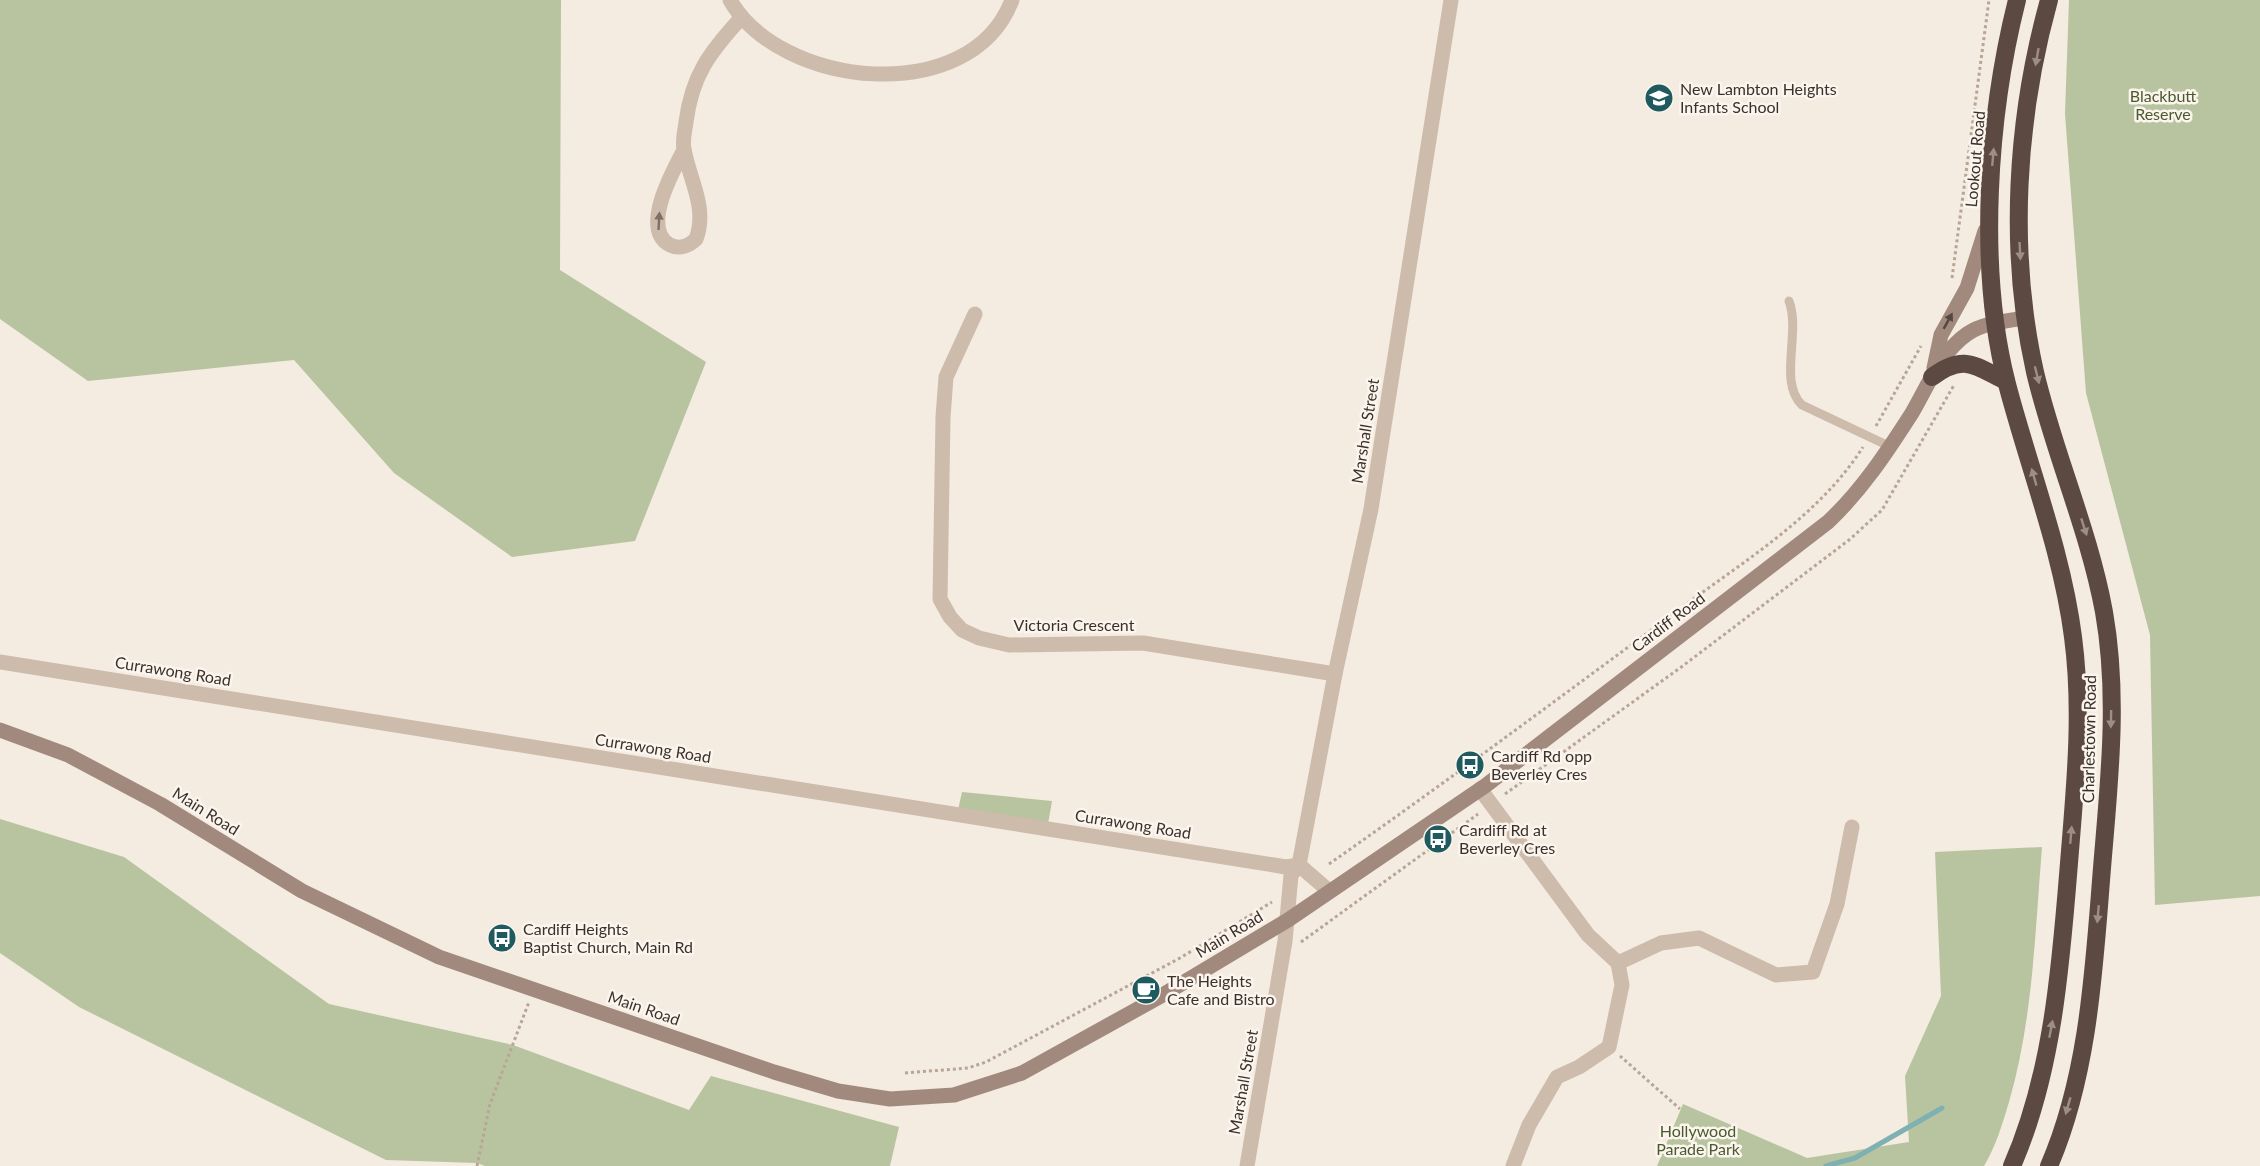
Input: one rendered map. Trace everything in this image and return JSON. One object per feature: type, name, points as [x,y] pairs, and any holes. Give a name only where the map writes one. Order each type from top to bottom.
[{"type":"highway","name":"Lookout Road","points":[[1995,323],[1989,215],[2001,93],[2017,0]]},
{"type":"highway","points":[[2024,318],[2019,233],[2021,169],[2030,93],[2049,0]]},
{"type":"highway","name":"Charlestown Road","points":[[2024,318],[2036,374],[2092,554],[2104,616],[2112,686],[2105,833],[2087,1021],[2073,1091],[2049,1166]]},
{"type":"highway","name":"Charlestown Road","points":[[1995,323],[2006,381],[2060,570],[2073,636],[2078,710],[2077,774],[2052,1023],[2041,1072],[2012,1166]]},
{"type":"highway","points":[[1932,377],[1952,364],[1967,364],[1986,369],[2006,381]]},
{"type":"main road","points":[[1932,377],[1941,334],[1967,288],[1989,215]]},
{"type":"main road","name":"Cardiff Road","points":[[1288,920],[1480,789],[1808,540],[1854,497],[1891,447],[1953,345],[1965,335],[1995,323],[2024,318]]},
{"type":"main road","name":"Main Road","points":[[0,730],[68,755],[160,804],[302,891],[439,957],[774,1072],[838,1091],[890,1099],[954,1095],[1022,1073],[1161,996],[1288,920]]},
{"type":"street","points":[[730,0],[741,18],[788,52],[819,64],[898,76],[948,64],[972,52],[994,32],[1012,0]]},
{"type":"street","name":"Marshall Street","points":[[1247,1166],[1283,955],[1291,875],[1299,865],[1335,674],[1371,509],[1451,0]]},
{"type":"street","points":[[684,150],[694,181],[700,220],[696,239],[686,246],[676,247],[669,245],[658,232],[658,220],[665,189],[684,150],[688,103],[696,76],[714,47],[741,18]]},
{"type":"street","name":"Victoria Crescent","points":[[975,314],[946,377],[943,417],[940,599],[950,617],[962,630],[979,638],[1010,645],[1143,643],[1335,674]]},
{"type":"street","name":"Currawong Road","points":[[0,662],[1286,867],[1299,865]]},
{"type":"street","points":[[1480,789],[1588,935],[1618,963],[1622,985],[1609,1047],[1579,1067],[1557,1077],[1529,1125],[1514,1166]]},
{"type":"street","points":[[1618,963],[1661,943],[1699,938],[1776,975],[1813,972],[1838,904],[1852,827]]},
{"type":"street","points":[[1299,865],[1329,891]]},
{"type":"lane","points":[[1790,301],[1795,326],[1790,385],[1795,398],[1802,405],[1891,447]]},
{"type":"path","points":[[1951,282],[1989,0]]},
{"type":"path","points":[[1329,864],[1640,639],[1796,521],[1836,483],[1870,436],[1925,338]]},
{"type":"path","points":[[1283,955],[1478,814]]},
{"type":"path","points":[[905,1073],[968,1068],[986,1062],[1180,958],[1259,912],[1279,897]]},
{"type":"path","points":[[477,1166],[490,1104],[534,990]]},
{"type":"path","points":[[1609,1047],[1680,1109]]},
{"type":"green space","points":[[0,0],[561,0],[560,270],[706,362],[635,541],[512,557],[394,473],[294,360],[88,381],[0,319]]},
{"type":"green space","name":"Blackbutt Reserve","points":[[2069,0],[2260,0],[2260,896],[2155,905],[2150,635],[2086,393],[2065,114]]},
{"type":"green space","points":[[962,792],[1052,801],[1048,824],[958,810]]},
{"type":"green space","points":[[0,819],[124,857],[329,1004],[513,1045],[689,1110],[711,1076],[899,1127],[890,1166],[485,1166],[477,1163],[386,1160],[79,1007],[0,953]]},
{"type":"green space","name":"Hollywood Parade Park","points":[[2042,847],[2032,976],[2023,1039],[2004,1119],[1984,1166],[1657,1166],[1683,1104],[1807,1158],[1909,1142],[1905,1076],[1941,996],[1935,852]]},
{"type":"waterway","points":[[1826,1166],[1855,1158],[1942,1108]]},
{"type":"place","name":"New Lambton Heights Infants School","points":[[1659,98]]},
{"type":"place","name":"Cardiff Rd opp Beverley Cres","points":[[1470,765]]},
{"type":"place","name":"Cardiff Rd at Beverley Cres","points":[[1438,839]]},
{"type":"place","name":"Cardiff Heights Baptist Church, Main Rd","points":[[502,938]]},
{"type":"place","name":"The Heights Cafe and Bistro","points":[[1146,990]]}]
